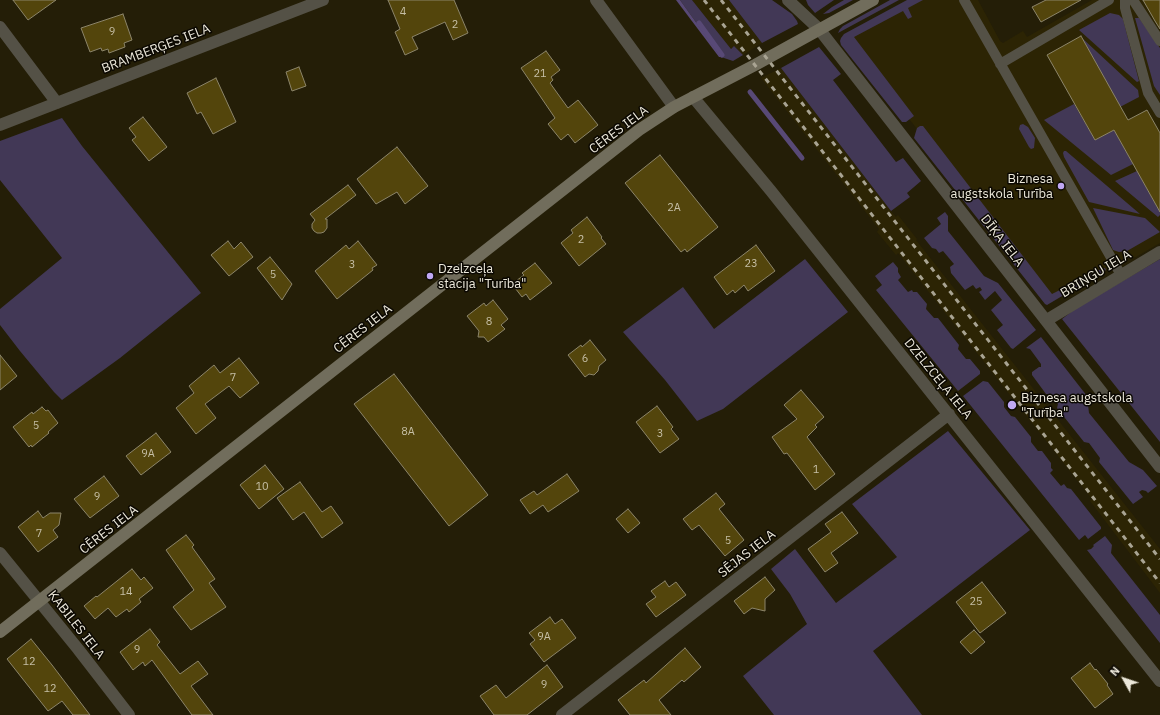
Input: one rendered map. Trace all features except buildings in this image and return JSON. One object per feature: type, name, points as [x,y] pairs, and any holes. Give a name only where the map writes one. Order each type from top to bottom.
[{"type":"main road","name":"CĒRES IELA","points":[[0,632],[639,130],[674,107],[755,65],[873,0]]},
{"type":"street","name":"BRAMBERĢES IELA","points":[[0,124],[323,0]]},
{"type":"street","points":[[596,0],[674,107]]},
{"type":"street","name":"DĪĶA IELA","points":[[788,0],[819,29],[1160,467]]},
{"type":"street","points":[[0,27],[57,103]]},
{"type":"street","name":"DZELZCEĻA IELA","points":[[693,97],[949,414],[1160,680]]},
{"type":"street","name":"BRIŅĢU IELA","points":[[1047,320],[1160,252]]},
{"type":"street","name":"SĒJAS IELA","points":[[562,715],[949,414]]},
{"type":"street","name":"KABILES IELA","points":[[0,553],[129,715]]},
{"type":"lane","points":[[964,0],[1120,275]]},
{"type":"lane","points":[[1000,64],[1109,0]]},
{"type":"lane","points":[[1125,0],[1125,8],[1148,93],[1160,113]]},
{"type":"lane","points":[[1133,0],[1160,40]]},
{"type":"shaded area","points":[[676,0],[680,0],[721,57],[719,57]]},
{"type":"shaded area","points":[[680,0],[692,0],[731,49],[734,46],[743,55],[733,61],[721,57]]},
{"type":"shaded area","points":[[692,0],[729,0],[762,43],[743,55],[734,46],[731,49]]},
{"type":"shaded area","points":[[729,0],[772,0],[792,14],[798,24],[762,43]]},
{"type":"shaded area","points":[[806,0],[834,0],[815,13],[808,5]]},
{"type":"shaded area","points":[[844,0],[853,0],[829,13],[823,14],[832,7]]},
{"type":"shaded area","points":[[890,0],[899,0],[838,33],[843,26]]},
{"type":"shaded area","points":[[907,0],[923,0],[908,8],[912,17],[908,19],[903,11],[854,37],[914,116],[906,122],[902,122],[841,45],[840,41],[844,34]]},
{"type":"shaded area","name":"Biznesa augstskola Turība","points":[[911,0],[978,0],[1000,41],[1003,43],[1023,31],[1027,37],[1092,0],[1160,0],[1160,243],[1136,257],[1127,258],[1052,301],[844,36]]},
{"type":"shaded area","points":[[1110,13],[1119,15],[1123,19],[1139,81],[1137,82],[1079,30]]},
{"type":"shaded area","points":[[1135,18],[1139,18],[1160,48],[1160,95],[1154,86]]},
{"type":"shaded area","points":[[1082,38],[1138,90],[1139,97],[1120,107]]},
{"type":"shaded area","points":[[819,47],[841,74],[833,80],[896,162],[903,158],[921,181],[907,193],[910,197],[891,211],[781,68]]},
{"type":"shaded area","points":[[781,68],[891,211],[896,217],[898,215],[917,239],[916,240],[1160,549],[1160,593],[1090,501],[1092,499],[898,253],[896,255],[877,232],[879,229],[761,78]]},
{"type":"shaded area","points":[[1074,104],[1095,140],[1114,130],[1133,164],[1111,175],[1044,120]]},
{"type":"shaded area","points":[[62,118],[82,146],[201,293],[120,358],[62,400],[0,325],[0,309],[62,258],[0,180],[0,141]]},
{"type":"shaded area","points":[[1023,124],[1028,127],[1035,138],[1034,148],[1031,149],[1029,147],[1019,129],[1020,125]]},
{"type":"shaded area","points":[[923,126],[1052,294],[1101,269],[1105,268],[1106,270],[1047,305],[1045,304],[914,138],[917,128]]},
{"type":"shaded area","points":[[1064,151],[1066,151],[1140,214],[1089,202],[1064,157]]},
{"type":"shaded area","points":[[1137,171],[1160,212],[1158,217],[1115,181]]},
{"type":"shaded area","points":[[1093,208],[1145,218],[1160,232],[1127,251],[1119,252],[1113,250]]},
{"type":"shaded area","points":[[945,212],[948,216],[948,231],[984,276],[998,283],[1036,330],[1013,349],[997,330],[1003,325],[991,310],[1002,300],[995,291],[985,300],[979,292],[982,290],[980,287],[976,289],[973,285],[965,290],[951,273],[950,267],[954,264],[943,251],[939,253],[936,249],[932,248],[924,238],[941,224],[937,218]]},
{"type":"shaded area","points":[[805,259],[848,312],[723,409],[697,421],[665,380],[623,332],[683,287],[714,329]]},
{"type":"shaded area","points":[[1160,259],[1160,442],[1062,319],[1075,309]]},
{"type":"shaded area","points":[[893,262],[898,268],[898,272],[901,277],[898,280],[908,292],[912,290],[913,292],[917,292],[927,304],[926,309],[934,318],[938,318],[959,345],[958,349],[966,359],[970,359],[980,371],[980,374],[958,391],[876,290],[882,285],[875,276]]},
{"type":"shaded area","points":[[1041,337],[1087,396],[1089,413],[1129,462],[1143,470],[1157,486],[1148,493],[1142,490],[1139,492],[1143,497],[1133,504],[1099,462],[1100,458],[1089,443],[1084,442],[1057,408],[1058,404],[1050,394],[1046,394],[1032,375],[1032,372],[1041,367],[1041,364],[1030,349],[1026,348]]},
{"type":"shaded area","points":[[983,381],[988,382],[1004,402],[1004,407],[1011,416],[1015,417],[1031,437],[1031,442],[1038,451],[1042,451],[1051,463],[1051,468],[1053,470],[1050,473],[1061,486],[1064,484],[1067,488],[1071,489],[1101,527],[1101,529],[1088,539],[1085,535],[1079,540],[963,396]]},
{"type":"shaded area","points":[[948,431],[1030,530],[873,651],[922,715],[774,715],[743,676],[807,624],[790,594],[771,569],[795,549],[836,603],[897,557],[852,504]]},
{"type":"shaded area","points":[[1105,536],[1112,545],[1111,553],[1160,615],[1160,643],[1087,550],[1091,549],[1094,546],[1093,545]]},
{"type":"waterway","points":[[699,23],[722,55]]},
{"type":"waterway","points":[[750,92],[802,158]]},
{"type":"railway","points":[[704,0],[1160,583]]},
{"type":"railway","points":[[721,0],[1160,559]]},
{"type":"place","name":"Biznesa augstskola Turība","points":[[1061,186]]},
{"type":"place","name":"Dzelzceļa stacija \"Turība\"","points":[[430,276]]},
{"type":"place","name":"Biznesa augstskola \"Turība\"","points":[[1012,405]]}]
